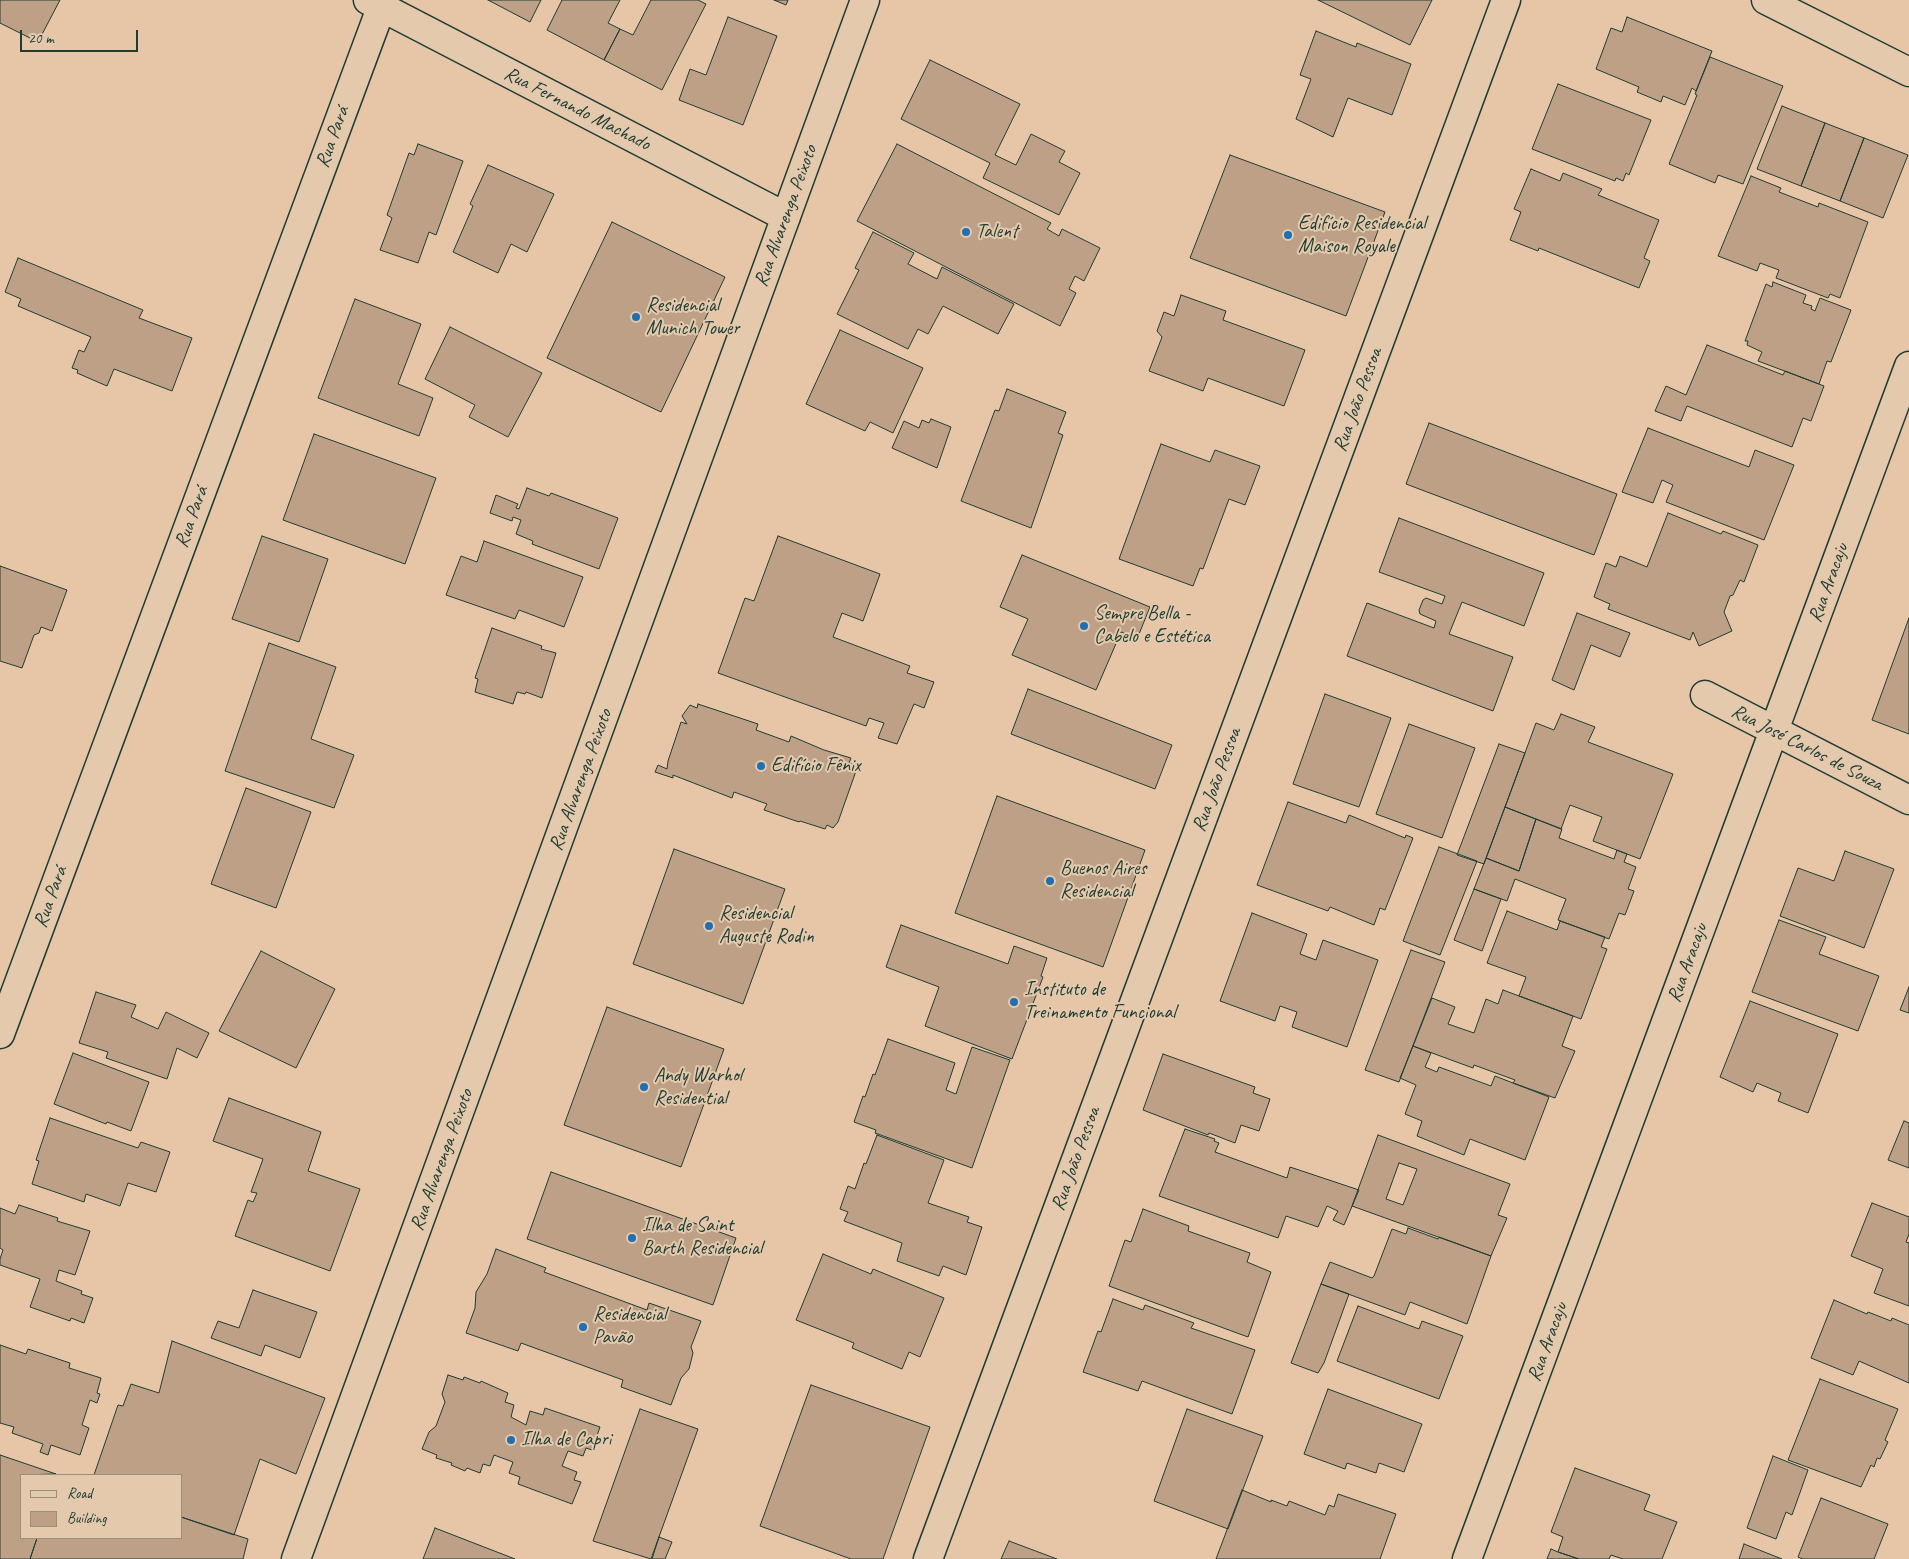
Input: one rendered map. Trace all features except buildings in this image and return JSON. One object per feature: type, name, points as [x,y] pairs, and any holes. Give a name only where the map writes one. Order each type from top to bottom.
[{"type":"street","name":"Rua Alvarenga Peixoto","points":[[296,1559],[865,0]]},
{"type":"street","name":"Rua João Pessoa","points":[[928,1559],[1506,0]]},
{"type":"street","points":[[1766,0],[1909,72]]},
{"type":"street","name":"Rua Fernando Machado","points":[[378,2],[786,217]]},
{"type":"street","name":"Rua Pará","points":[[0,1034],[378,2]]},
{"type":"street","name":"Rua Aracaju","points":[[1467,1559],[1909,366]]},
{"type":"street","name":"Rua José Carlos de Souza","points":[[1705,695],[1909,800]]},
{"type":"place","name":"Talent","points":[[966,232]]},
{"type":"place","name":"Edifício Residencial Maison Royale","points":[[1288,235]]},
{"type":"place","name":"Residencial Munich Tower","points":[[636,317]]},
{"type":"place","name":"Sempre Bella - Cabelo e Estética","points":[[1084,626]]},
{"type":"place","name":"Edifício Fênix","points":[[761,766]]},
{"type":"place","name":"Buenos Aires Residencial","points":[[1050,881]]},
{"type":"place","name":"Residencial Auguste Rodin","points":[[709,926]]},
{"type":"place","name":"Instituto de Treinamento Funcional","points":[[1014,1002]]},
{"type":"place","name":"Andy Warhol Residential","points":[[644,1087]]},
{"type":"place","name":"Ilha de Saint Barth Residencial","points":[[632,1238]]},
{"type":"place","name":"Residencial Pavão","points":[[583,1327]]},
{"type":"place","name":"Ilha de Capri","points":[[511,1440]]}]
